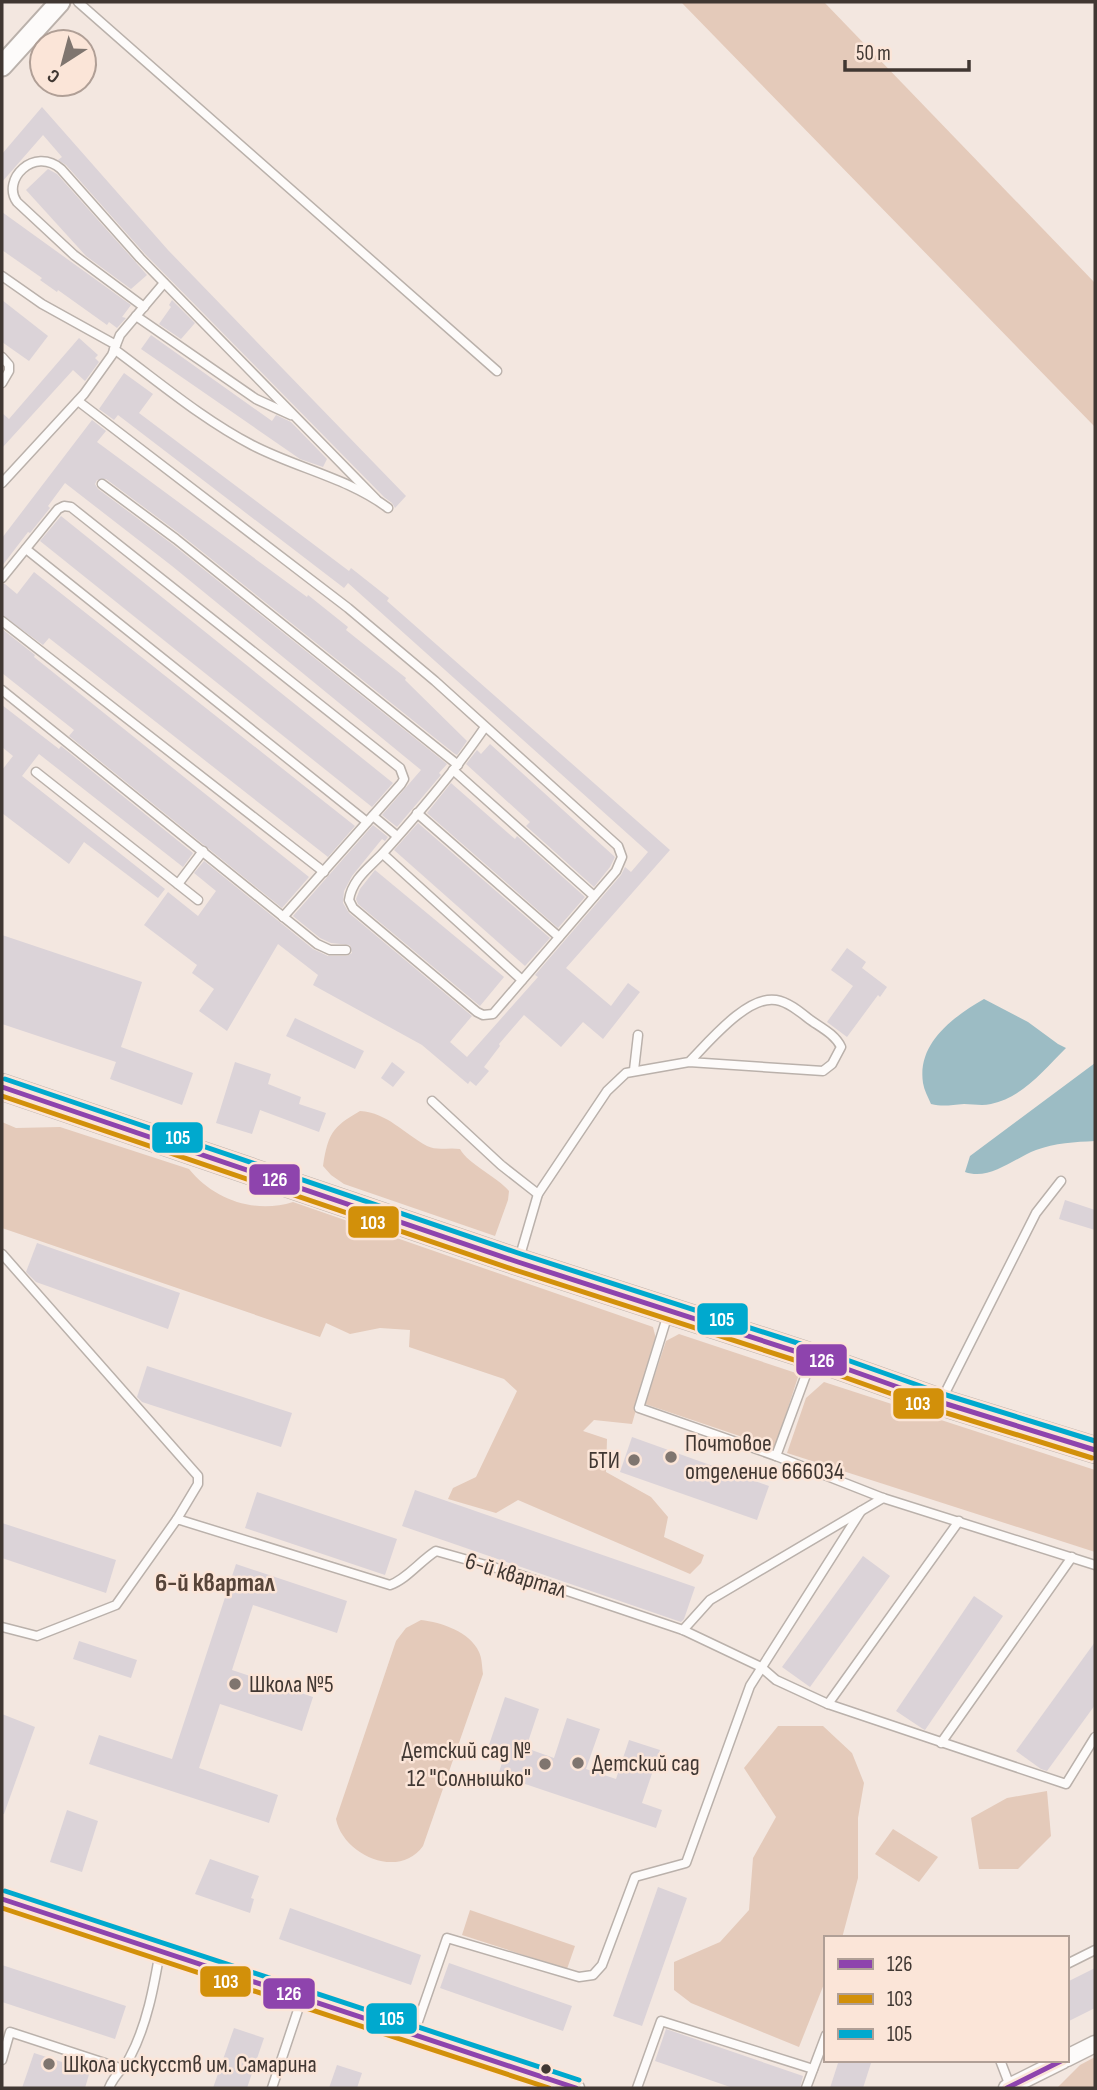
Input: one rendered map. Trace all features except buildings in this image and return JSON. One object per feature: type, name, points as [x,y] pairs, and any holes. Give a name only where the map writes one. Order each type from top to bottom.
[{"type":"main road","points":[[2,1087],[518,1262],[813,1357],[940,1402],[1095,1450]]},
{"type":"street","points":[[2,66],[60,2]]},
{"type":"street","points":[[2,1899],[413,2036],[523,2081],[576,2088]]},
{"type":"street","points":[[1069,2057],[1095,2045]]},
{"type":"street","points":[[1009,2087],[1059,2062]]},
{"type":"lane","points":[[78,2],[497,371]]},
{"type":"lane","points":[[144,307],[66,248],[17,202],[11,190],[12,184],[22,171],[35,161],[49,160],[55,163],[164,283],[376,499]]},
{"type":"lane","points":[[2,276],[42,304],[115,347],[228,432],[271,455],[359,489],[388,508]]},
{"type":"lane","points":[[2,482],[101,373],[120,335],[164,283]]},
{"type":"lane","points":[[136,316],[256,399],[297,418]]},
{"type":"lane","points":[[2,357],[9,365],[9,371],[2,383]]},
{"type":"lane","points":[[78,401],[348,608],[485,726],[622,852],[620,865],[594,896],[493,1014],[483,1015],[353,908],[349,900],[353,888],[365,870],[383,854],[456,767],[485,726]]},
{"type":"lane","points":[[102,484],[187,547],[456,767],[594,896]]},
{"type":"lane","points":[[2,578],[58,509],[71,507],[400,768],[404,779],[284,917]]},
{"type":"lane","points":[[26,549],[370,819],[397,836]]},
{"type":"lane","points":[[2,621],[324,872]]},
{"type":"lane","points":[[2,690],[324,948],[346,950]]},
{"type":"lane","points":[[36,772],[198,900]]},
{"type":"lane","points":[[417,813],[559,937]]},
{"type":"lane","points":[[178,884],[202,851]]},
{"type":"lane","points":[[383,854],[522,980]]},
{"type":"lane","points":[[518,1262],[538,1194],[607,1091],[619,1078],[634,1070],[689,1062],[823,1071],[832,1064],[841,1047],[833,1036],[789,1004],[767,999],[755,1002],[732,1020],[689,1062]]},
{"type":"lane","points":[[634,1070],[638,1035]]},
{"type":"lane","points":[[432,1101],[501,1165],[538,1194]]},
{"type":"lane","points":[[940,1402],[1036,1213],[1061,1181]]},
{"type":"lane","points":[[2,1254],[198,1476],[198,1484],[177,1519],[116,1605],[37,1636],[2,1628]]},
{"type":"lane","points":[[669,1311],[639,1408],[776,1456],[883,1498],[1095,1565]]},
{"type":"lane","points":[[776,1456],[813,1357]]},
{"type":"lane","points":[[683,1630],[710,1600],[883,1498]]},
{"type":"lane","points":[[413,2036],[447,1938],[579,1977],[593,1975],[602,1965],[635,1877],[686,1863],[744,1700],[761,1667],[861,1511]]},
{"type":"lane","name":"6-й квартал","points":[[177,1519],[390,1586],[399,1582],[423,1559],[436,1551],[514,1573],[683,1630],[761,1667],[776,1680],[828,1704],[1066,1784],[1095,1737]]},
{"type":"lane","points":[[828,1704],[959,1521]]},
{"type":"lane","points":[[941,1743],[1072,1557]]},
{"type":"lane","points":[[1069,1963],[1095,1950]]},
{"type":"lane","points":[[109,2088],[120,2068],[129,2059],[154,1991],[160,1951]]},
{"type":"lane","points":[[272,2088],[302,1998]]},
{"type":"lane","points":[[637,2088],[662,2021],[813,2069]]},
{"type":"lane","points":[[2,2060],[10,2032],[120,2068]]},
{"type":"lane","points":[[806,2088],[824,2040]]},
{"type":"lane","points":[[1001,2062],[1009,2087]]},
{"type":"shaded area","points":[[681,2],[824,2],[1095,283],[1095,427]]},
{"type":"shaded area","points":[[360,1111],[379,1115],[431,1147],[460,1149],[469,1160],[503,1185],[509,1191],[508,1200],[495,1236],[344,1184],[331,1175],[323,1166],[333,1132]]},
{"type":"shaded area","points":[[2,1122],[16,1128],[60,1127],[189,1169],[210,1189],[236,1202],[264,1206],[293,1202],[653,1327],[656,1339],[632,1424],[594,1420],[583,1431],[607,1439],[606,1472],[651,1497],[668,1517],[664,1537],[704,1555],[701,1563],[690,1574],[518,1500],[496,1513],[448,1499],[453,1488],[476,1477],[517,1391],[504,1379],[409,1347],[410,1330],[380,1328],[350,1334],[326,1323],[320,1337],[2,1228]]},
{"type":"shaded area","points":[[679,1334],[799,1374],[775,1448],[645,1404],[666,1341]]},
{"type":"shaded area","points":[[824,1382],[1095,1470],[1095,1552],[787,1453],[806,1398]]},
{"type":"shaded area","points":[[421,1620],[446,1626],[469,1639],[480,1654],[483,1674],[423,1846],[413,1856],[387,1862],[373,1859],[349,1843],[336,1819],[396,1641],[406,1628]]},
{"type":"shaded area","points":[[778,1726],[823,1726],[852,1753],[864,1783],[858,1818],[858,1878],[843,1936],[824,1936],[824,1984],[799,2047],[691,2003],[674,1990],[674,1962],[720,1942],[749,1910],[753,1858],[776,1817],[744,1768]]},
{"type":"shaded area","points":[[1047,1791],[1051,1836],[1018,1869],[979,1869],[971,1818],[1007,1798]]},
{"type":"shaded area","points":[[893,1829],[938,1857],[919,1882],[875,1854]]},
{"type":"shaded area","points":[[470,1910],[575,1946],[567,1969],[462,1935]]},
{"type":"shaded area","points":[[1095,2057],[1095,2088],[1057,2088],[1080,2065]]},
{"type":"water","points":[[984,999],[1028,1022],[1066,1048],[1032,1082],[1003,1100],[984,1105],[931,1104],[924,1086],[923,1069],[931,1044],[949,1023]]},
{"type":"water","points":[[1095,1063],[1095,1141],[1043,1148],[983,1174],[965,1172],[970,1156]]},
{"type":"transit line","name":"105","points":[[5,1079],[521,1254],[816,1349],[943,1394],[1095,1441]]},
{"type":"transit line","name":"126","points":[[2,1087],[518,1262],[813,1357],[940,1402],[1095,1450]]},
{"type":"transit line","name":"103","points":[[2,1096],[515,1270],[810,1365],[937,1410],[1092,1458]]},
{"type":"transit line","name":"105","points":[[5,1891],[579,2080]]},
{"type":"transit line","name":"126","points":[[2,1899],[576,2088]]},
{"type":"transit line","name":"103","points":[[2,1908],[549,2088]]},
{"type":"transit line","name":"126","points":[[1007,2088],[1059,2062]]},
{"type":"place","name":"Почтовое отделение 666034","points":[[671,1457]]},
{"type":"place","name":"БТИ","points":[[634,1460]]},
{"type":"place","name":"Школа №5","points":[[235,1684]]},
{"type":"place","name":"Детский сад","points":[[578,1763]]},
{"type":"place","name":"Детский сад № 12 \"Солнышко\"","points":[[545,1764]]},
{"type":"place","name":"Школа искусств им. Самарина","points":[[49,2064]]},
{"type":"district","name":"6-й квартал","points":[[215,1582]]}]
